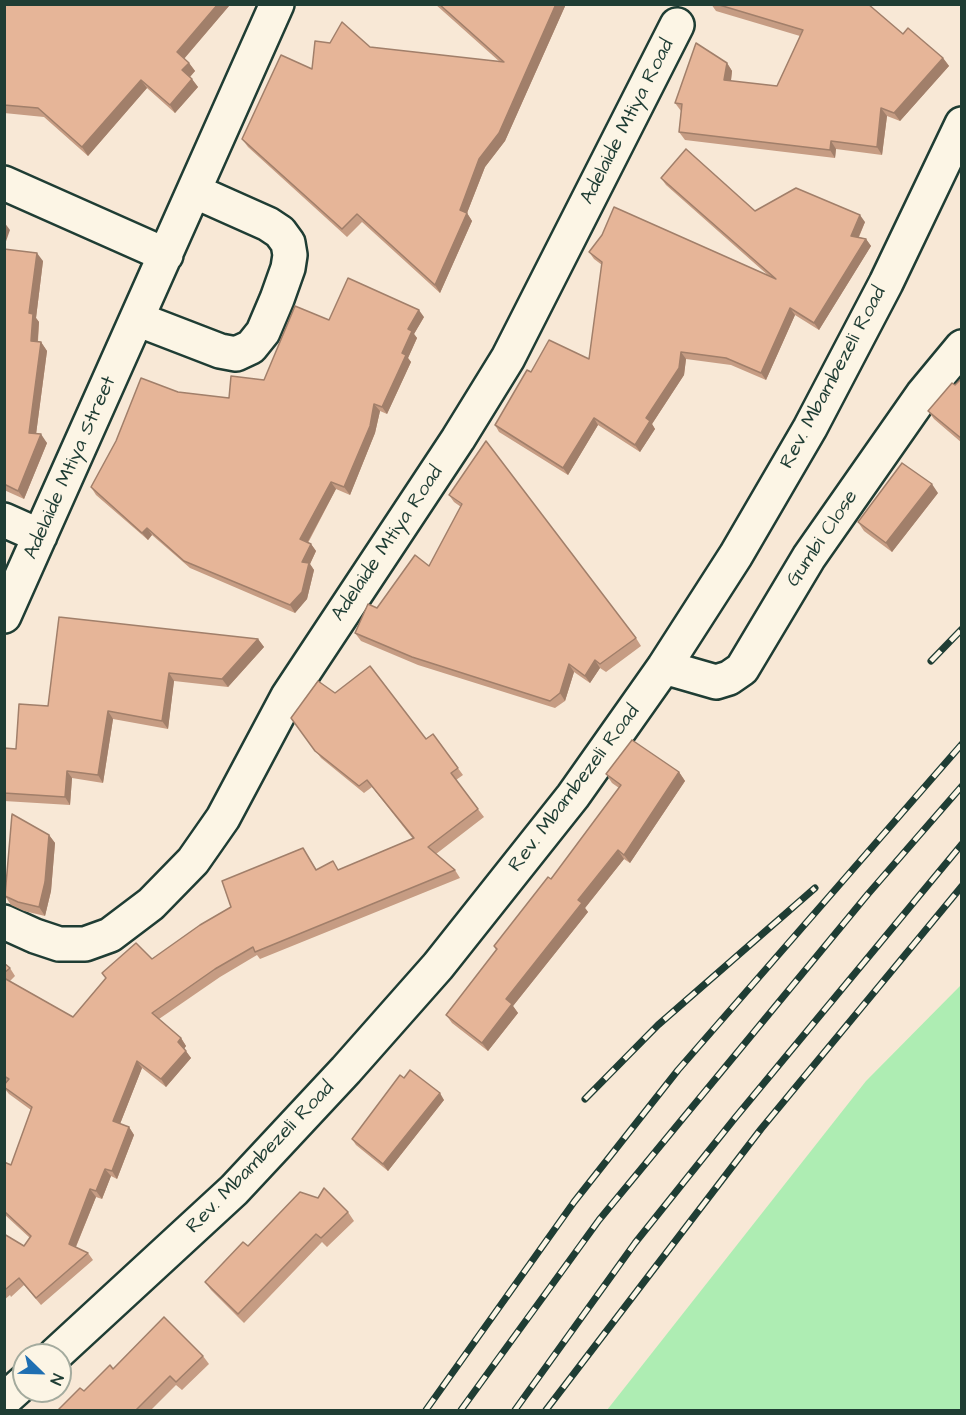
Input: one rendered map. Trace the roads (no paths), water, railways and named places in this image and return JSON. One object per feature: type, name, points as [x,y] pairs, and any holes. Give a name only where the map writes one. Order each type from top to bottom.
[{"type":"street","name":"Adelaide Mtiya Street","points":[[4,616],[277,4]]},
{"type":"street","name":"Adelaide Mtiya Road","points":[[4,922],[59,944],[85,944],[110,935],[142,910],[193,861],[223,818],[288,696],[458,440],[508,358],[677,25]]},
{"type":"street","name":"Rev. Mbambezeli Road","points":[[68,1343],[234,1190],[362,1053],[438,966],[573,796],[664,667],[736,555],[810,428],[886,283],[962,124]]},
{"type":"street","points":[[4,183],[166,255]]},
{"type":"street","points":[[137,319],[220,351],[236,354],[251,347],[266,323],[288,268],[290,255],[288,243],[280,232],[268,224],[194,191]]},
{"type":"street","name":"Gumbi Close","points":[[664,667],[716,682],[729,678],[742,669],[809,557],[923,394],[962,347]]},
{"type":"street","points":[[4,520],[40,536]]},
{"type":"railway","points":[[931,661],[962,629]]},
{"type":"railway","points":[[426,1410],[574,1202],[678,1070],[962,744]]},
{"type":"railway","points":[[461,1410],[599,1220],[868,894],[962,786]]},
{"type":"railway","points":[[515,1410],[635,1243],[735,1118],[962,844]]},
{"type":"railway","points":[[546,1410],[761,1129],[962,886]]},
{"type":"railway","points":[[585,1099],[658,1025],[815,888]]}]
